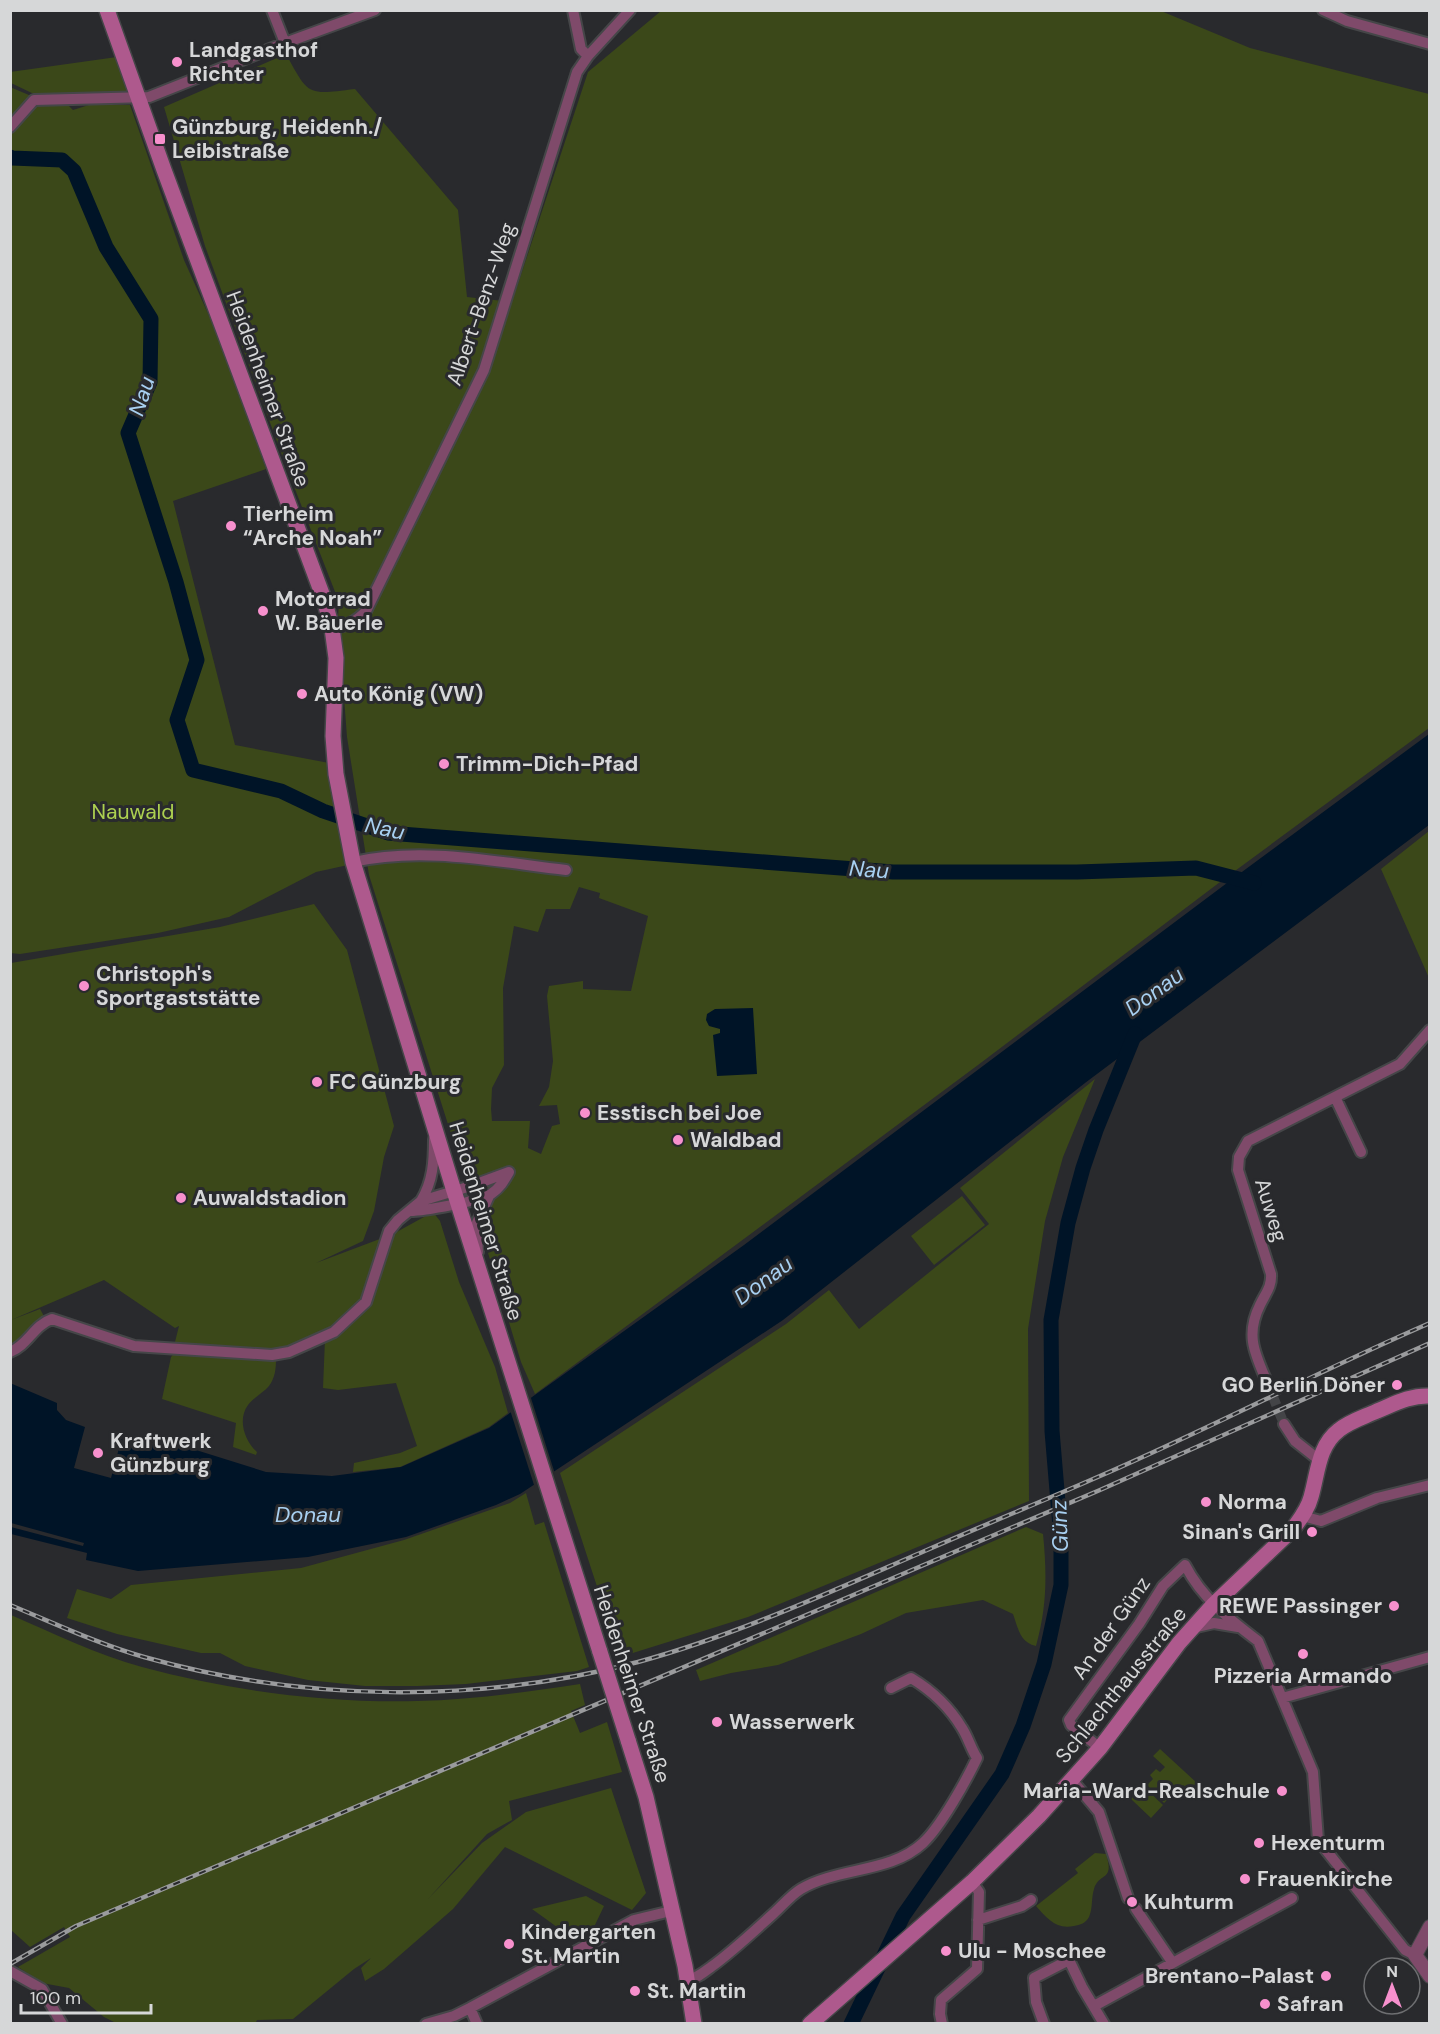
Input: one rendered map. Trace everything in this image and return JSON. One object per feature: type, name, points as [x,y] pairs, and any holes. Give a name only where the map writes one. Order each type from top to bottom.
[{"type":"main road","name":"Heidenheimer Straße","points":[[107,10],[164,170],[324,599],[332,628],[336,658],[333,736],[336,774],[353,862],[455,1197],[646,1797],[686,1973],[689,2023]]},
{"type":"main road","name":"Schlachthausstraße","points":[[812,2022],[967,1885],[1039,1816],[1072,1780],[1100,1748],[1191,1629],[1213,1605],[1283,1540],[1302,1516],[1311,1499],[1319,1460],[1330,1439],[1338,1430],[1351,1422],[1425,1397]]},
{"type":"street","points":[[272,10],[285,43]]},
{"type":"street","points":[[10,127],[34,99],[149,97],[375,10]]},
{"type":"street","points":[[573,10],[581,49],[588,56]]},
{"type":"street","name":"Albert-Benz-Weg","points":[[332,628],[357,621],[366,611],[484,370],[578,72],[588,56],[630,10]]},
{"type":"street","points":[[1323,10],[1347,21],[1430,44]]},
{"type":"street","points":[[353,862],[368,858],[437,855],[566,870]]},
{"type":"street","name":"Auweg","points":[[1267,1382],[1253,1351],[1252,1339],[1253,1323],[1261,1301],[1270,1287],[1271,1274],[1238,1170],[1239,1157],[1248,1141],[1400,1064],[1430,1030]]},
{"type":"street","points":[[1335,1097],[1361,1152]]},
{"type":"street","points":[[10,1352],[19,1349],[42,1322],[52,1319],[134,1346],[272,1355],[289,1352],[334,1332],[366,1302],[389,1231],[421,1201],[429,1188],[434,1165],[434,1127]]},
{"type":"street","points":[[410,1210],[422,1211],[509,1172],[503,1184],[489,1196],[476,1225],[479,1270]]},
{"type":"street","points":[[421,1201],[489,1196]]},
{"type":"street","points":[[1284,1424],[1295,1441],[1319,1460]]},
{"type":"street","points":[[1302,1516],[1322,1521],[1377,1498],[1430,1485]]},
{"type":"street","name":"An der Günz","points":[[1100,1748],[1071,1725],[1069,1720],[1163,1586],[1185,1565],[1191,1577],[1213,1605]]},
{"type":"street","points":[[1213,1605],[1258,1641],[1313,1772],[1318,1840],[1405,1950],[1415,1955],[1430,1976]]},
{"type":"street","points":[[1191,1629],[1214,1623],[1240,1627]]},
{"type":"street","points":[[1282,1698],[1430,1657]]},
{"type":"street","points":[[686,1973],[697,1978],[733,1950],[799,1890],[823,1878],[873,1866],[914,1850],[925,1842],[934,1830],[977,1758],[963,1729],[938,1700],[911,1678],[891,1688]]},
{"type":"street","points":[[1072,1780],[1099,1812],[1128,1898]]},
{"type":"street","points":[[942,2024],[941,2000],[977,1969],[979,1892],[967,1885]]},
{"type":"street","points":[[1094,2006],[1292,1898]]},
{"type":"street","points":[[978,1920],[1022,1906],[1031,1900]]},
{"type":"street","points":[[1136,1909],[1172,1962]]},
{"type":"street","points":[[426,2024],[454,2016],[470,2008],[634,1920],[671,1911]]},
{"type":"street","points":[[1415,1955],[1430,1927]]},
{"type":"street","points":[[1044,2024],[1036,2002],[1034,1978],[1069,1960],[1104,2024]]},
{"type":"street","points":[[10,1971],[42,1989],[62,2024]]},
{"type":"street","points":[[470,2008],[477,2024]]},
{"type":"green space","points":[[661,11],[1161,11],[1250,48],[1429,94],[1429,728],[535,1394],[521,1362],[369,875],[347,737],[338,618],[339,602],[205,246],[164,107],[286,54],[300,78],[311,90],[327,92],[355,89],[458,210],[467,297],[512,302],[588,72]],"holes":[[[579,887],[600,893],[599,898],[648,916],[631,991],[583,989],[583,981],[549,986],[547,996],[553,1061],[549,1087],[539,1106],[557,1105],[560,1124],[552,1126],[541,1154],[528,1148],[530,1121],[492,1121],[492,1088],[504,1065],[503,988],[514,926],[538,932],[546,909],[570,909]]]},
{"type":"green space","points":[[117,57],[130,96],[36,95],[11,83],[10,72]]},
{"type":"green space","name":"Nauwald","points":[[10,87],[43,101],[67,104],[73,110],[92,104],[130,105],[184,260],[223,347],[266,469],[173,501],[235,745],[329,763],[348,865],[316,872],[229,917],[158,933],[20,954],[10,953]]},
{"type":"green space","points":[[1429,831],[1429,978],[1381,869]]},
{"type":"green space","points":[[314,904],[347,950],[394,1126],[384,1157],[374,1211],[363,1241],[316,1263],[393,1234],[433,1212],[440,1221],[459,1282],[495,1367],[508,1413],[489,1427],[400,1467],[353,1472],[354,1463],[400,1453],[417,1446],[396,1383],[338,1390],[323,1388],[325,1339],[275,1352],[175,1342],[179,1326],[175,1328],[104,1280],[11,1320],[11,963],[220,927]]},
{"type":"green space","points":[[1095,1079],[1063,1157],[1045,1221],[1028,1329],[1029,1501],[748,1617],[620,1657],[560,1473],[786,1324],[829,1290],[859,1329],[989,1224],[960,1188]]},
{"type":"green space","points":[[962,1196],[985,1225],[934,1265],[911,1236]]},
{"type":"green space","points":[[40,1309],[45,1318],[24,1340],[11,1346],[11,1320]]},
{"type":"green space","points":[[176,1351],[276,1359],[275,1373],[271,1383],[248,1405],[243,1417],[246,1436],[257,1452],[256,1455],[233,1447],[236,1423],[162,1399],[171,1357]]},
{"type":"green space","points":[[526,1493],[535,1525],[544,1522],[589,1667],[577,1671],[466,1684],[365,1686],[308,1680],[245,1666],[220,1653],[201,1653],[117,1634],[67,1618],[77,1589],[111,1599],[131,1585],[301,1568],[404,1540],[510,1503]]},
{"type":"green space","points":[[1026,1527],[1043,1534],[1044,1604],[1036,1646],[1026,1642],[1023,1638],[1013,1614],[983,1600],[906,1613],[861,1634],[778,1665],[700,1681],[696,1670]]},
{"type":"green space","points":[[11,1615],[125,1662],[210,1683],[278,1694],[347,1700],[417,1701],[519,1693],[580,1684],[585,1705],[571,1711],[580,1733],[607,1722],[622,1772],[509,1801],[512,1820],[487,1834],[428,1899],[482,1843],[526,1812],[611,1788],[646,1893],[632,1910],[505,1847],[453,1909],[384,1969],[365,1981],[361,1968],[371,1958],[354,1969],[293,2019],[257,2020],[255,2024],[116,2023],[104,2017],[69,1988],[42,1983],[18,1967],[70,1937],[64,1927],[30,1947],[11,1930]]},
{"type":"green space","points":[[1160,1749],[1197,1783],[1190,1790],[1183,1785],[1164,1803],[1147,1785],[1153,1779],[1150,1775],[1156,1769],[1160,1772],[1165,1767],[1153,1756]]},
{"type":"green space","points":[[1143,1786],[1163,1805],[1151,1818],[1131,1799]]},
{"type":"green space","points":[[1095,1853],[1106,1854],[1109,1869],[1096,1884],[1088,1919],[1081,1924],[1068,1927],[1057,1925],[1036,1906],[1078,1873],[1075,1869]]},
{"type":"green space","points":[[586,1896],[604,1906],[594,1927],[575,1940],[532,1909]]},
{"type":"water","name":"Donau","points":[[1429,734],[1429,825],[1085,1083],[783,1320],[520,1494],[496,1505],[406,1537],[308,1557],[138,1571],[86,1560],[87,1553],[11,1534],[11,1527],[83,1546],[84,1543],[11,1523],[10,1383],[57,1403],[57,1410],[66,1420],[85,1427],[74,1468],[111,1478],[122,1437],[164,1440],[266,1472],[332,1476],[401,1467],[489,1428],[744,1245]]},
{"type":"water","points":[[753,1008],[757,1074],[717,1076],[713,1035],[720,1033],[720,1029],[709,1026],[706,1020],[707,1014],[715,1009]]},
{"type":"pier","points":[[530,1395],[555,1474],[535,1488],[510,1410]]},
{"type":"waterway","name":"Nau","points":[[10,157],[62,160],[74,171],[106,247],[151,319],[150,382],[128,433],[176,582],[197,660],[177,720],[193,770],[281,791],[323,811],[388,833],[893,872],[1077,872],[1196,868],[1254,883]]},
{"type":"waterway","name":"Günz","points":[[851,2024],[903,1916],[1002,1774],[1023,1726],[1044,1664],[1061,1585],[1061,1538],[1052,1431],[1051,1320],[1068,1223],[1083,1168],[1135,1034]]},
{"type":"tunnel","points":[[1267,1382],[1284,1424]]},
{"type":"railway","points":[[10,1605],[127,1652],[204,1672],[266,1683],[391,1692],[453,1691],[577,1676],[638,1662],[748,1626],[1141,1458],[1430,1323]]},
{"type":"railway","points":[[10,1964],[76,1926],[1100,1490],[1430,1343]]},
{"type":"place","name":"Landgasthof Richter","points":[[177,62]]},
{"type":"place","name":"Günzburg, Heidenh./ Leibistraße","points":[[160,139]]},
{"type":"place","name":"Tierheim “Arche Noah”","points":[[231,526]]},
{"type":"place","name":"Motorrad W. Bäuerle","points":[[263,611]]},
{"type":"place","name":"Auto König (VW)","points":[[302,694]]},
{"type":"place","name":"Trimm-Dich-Pfad","points":[[444,764]]},
{"type":"place","name":"Christoph's Sportgaststätte","points":[[84,986]]},
{"type":"place","name":"FC Günzburg","points":[[317,1082]]},
{"type":"place","name":"Esstisch bei Joe","points":[[585,1113]]},
{"type":"place","name":"Waldbad","points":[[678,1140]]},
{"type":"place","name":"Auwaldstadion","points":[[181,1198]]},
{"type":"place","name":"GO Berlin Döner","points":[[1397,1385]]},
{"type":"place","name":"Kraftwerk Günzburg","points":[[98,1453]]},
{"type":"place","name":"Norma","points":[[1206,1502]]},
{"type":"place","name":"Sinan's Grill","points":[[1312,1532]]},
{"type":"place","name":"REWE Passinger","points":[[1394,1606]]},
{"type":"place","name":"Pizzeria Armando","points":[[1303,1654]]},
{"type":"place","name":"Wasserwerk","points":[[717,1722]]},
{"type":"place","name":"Maria-Ward-Realschule","points":[[1282,1791]]},
{"type":"place","name":"Hexenturm","points":[[1259,1843]]},
{"type":"place","name":"Frauenkirche","points":[[1245,1879]]},
{"type":"place","name":"Kuhturm","points":[[1132,1902]]},
{"type":"place","name":"Kindergarten St. Martin","points":[[509,1944]]},
{"type":"place","name":"Ulu - Moschee","points":[[946,1951]]},
{"type":"place","name":"Brentano-Palast","points":[[1326,1976]]},
{"type":"place","name":"St. Martin","points":[[635,1991]]},
{"type":"place","name":"Safran","points":[[1265,2004]]}]
